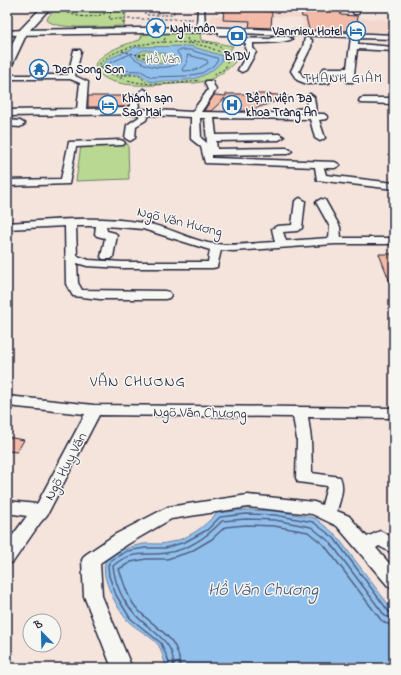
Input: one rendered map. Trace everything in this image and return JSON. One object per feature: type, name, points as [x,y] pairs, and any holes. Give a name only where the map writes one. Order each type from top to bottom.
[{"type":"main road","points":[[7,45],[13,32],[38,7]]},
{"type":"main road","points":[[7,65],[13,32],[47,7]]},
{"type":"street","points":[[200,29],[201,7]]},
{"type":"street","points":[[13,32],[166,31],[200,29],[355,41],[394,49]]},
{"type":"street","points":[[200,29],[215,31],[215,33],[233,33],[234,40],[272,42],[275,35]]},
{"type":"street","points":[[82,40],[85,37],[86,31]]},
{"type":"street","points":[[275,35],[308,40],[355,41],[394,37]]},
{"type":"street","points":[[242,70],[252,52],[249,48],[250,40]]},
{"type":"street","points":[[308,40],[307,47],[295,71],[297,78],[302,81],[326,81],[324,75],[327,70],[351,71]]},
{"type":"street","points":[[350,80],[355,41]]},
{"type":"street","points":[[71,77],[77,52]]},
{"type":"street","points":[[7,77],[71,77],[85,83],[81,96],[81,112]]},
{"type":"street","points":[[207,79],[212,90],[195,115],[196,139],[206,146],[207,160],[210,162],[336,165]]},
{"type":"street","points":[[129,111],[134,106],[134,100],[144,92]]},
{"type":"street","points":[[298,117],[297,111],[312,111],[310,97]]},
{"type":"street","points":[[363,101],[394,100]]},
{"type":"street","points":[[7,113],[34,109],[81,112],[129,111],[195,115],[324,117]]},
{"type":"street","points":[[130,138],[132,125],[143,118],[145,112]]},
{"type":"street","points":[[209,115],[213,152],[287,151]]},
{"type":"street","points":[[314,117],[320,138]]},
{"type":"street","points":[[7,123],[20,124]]},
{"type":"street","points":[[212,138],[279,137]]},
{"type":"street","points":[[7,183],[64,182],[72,144],[120,143]]},
{"type":"street","points":[[319,164],[320,178],[394,186]]},
{"type":"street","points":[[7,177],[18,177]]},
{"type":"street","points":[[280,245],[277,229],[297,228],[300,201]]},
{"type":"street","points":[[321,202],[335,227],[335,241]]},
{"type":"street","points":[[70,222],[72,284],[77,293],[165,295]]},
{"type":"street","name":"Ngõ Văn Hương","points":[[7,226],[70,222],[101,222],[144,226],[216,247],[233,248],[335,241],[394,241]]},
{"type":"street","points":[[101,222],[101,234],[111,235],[106,257]]},
{"type":"street","points":[[72,260],[81,260],[87,263],[123,265],[213,265],[216,247]]},
{"type":"street","name":"Ngõ Văn Chương","points":[[7,401],[94,410],[394,413]]},
{"type":"street","name":"Ngõ Huy Văn","points":[[7,507],[41,511],[94,410]]},
{"type":"street","points":[[300,413],[304,439],[304,478],[334,481],[335,487],[328,514]]},
{"type":"street","points":[[122,668],[93,596],[91,560],[122,539],[168,513],[248,501],[314,508],[343,520],[394,581]]},
{"type":"street","points":[[7,557],[34,518],[41,511]]},
{"type":"street","points":[[364,546],[380,538],[394,547]]},
{"type":"path","points":[[71,7],[66,12],[72,16],[82,17],[106,14],[111,11]]},
{"type":"path","points":[[122,26],[125,7]]},
{"type":"path","points":[[145,7],[145,15],[173,14],[173,7]]},
{"type":"path","points":[[158,7],[158,15]]},
{"type":"path","points":[[110,8],[111,11],[109,19],[193,19]]},
{"type":"path","points":[[97,11],[124,11]]},
{"type":"path","points":[[164,42],[166,31]]},
{"type":"path","points":[[144,42],[164,42],[188,42],[222,52],[229,57],[225,69],[207,79],[147,83],[112,75],[104,72],[100,67],[100,63],[104,58],[144,42]]},
{"type":"path","points":[[121,51],[140,57],[149,58],[154,61],[174,60],[168,56],[155,53],[137,55]]},
{"type":"path","points":[[112,75],[138,75],[147,83]]},
{"type":"shaded area","points":[[240,7],[282,7],[283,14],[318,14],[320,31],[299,30],[299,27],[303,27],[302,19],[283,17],[273,17],[273,29],[210,25],[211,15],[233,15]]},
{"type":"shaded area","points":[[359,18],[383,19],[394,23],[394,33],[365,32],[364,25],[358,24]]},
{"type":"shaded area","name":"Bệnh viện Đa khoa Tràng An","points":[[266,94],[265,101],[258,108],[238,116],[196,114],[210,95]]},
{"type":"green space","points":[[57,7],[127,7],[124,26],[72,27],[61,26],[47,20]]},
{"type":"green space","name":"Hồ Văn","points":[[143,33],[200,33],[201,40],[233,46],[229,52],[234,54],[235,62],[224,72],[215,77],[206,81],[194,83],[153,85],[128,84],[106,79],[99,73],[95,64],[99,59],[115,49],[140,40]]},
{"type":"green space","points":[[128,144],[129,179],[76,181],[81,145]]},
{"type":"water","name":"Hồ Văn","points":[[190,46],[220,55],[222,56],[222,61],[210,72],[197,78],[156,82],[151,82],[139,74],[114,74],[101,67],[108,59],[136,47]],"holes":[[[144,50],[171,55],[179,60],[159,64],[151,63],[138,58],[136,54]]]},
{"type":"water","name":"Hồ Văn Chương","points":[[246,510],[276,511],[315,518],[336,535],[394,612],[394,668],[164,668],[165,663],[159,646],[153,639],[128,621],[113,599],[104,569],[105,561],[110,556],[130,547],[144,544],[163,544],[188,536],[206,524],[217,513]]},
{"type":"building","points":[[300,7],[339,7],[341,15],[357,16],[360,31],[309,30],[306,17],[302,17]]},
{"type":"building","points":[[224,9],[253,9],[272,12],[271,28],[249,27],[250,21],[223,20]]},
{"type":"building","name":"Bệnh viện Đa khoa Tràng An","points":[[226,94],[265,94],[288,97],[248,111],[234,111],[229,104],[224,103],[225,98],[211,111],[204,111],[214,95],[226,96]]},
{"type":"building","points":[[88,96],[131,96],[130,104],[126,107],[88,107]]},
{"type":"building","points":[[379,254],[394,254],[394,290],[393,290]]},
{"type":"building","points":[[7,437],[24,440],[17,452],[7,451]]},
{"type":"place","name":"Nghi môn","points":[[156,28]]},
{"type":"place","name":"Vanmieu Hotel","points":[[356,31]]},
{"type":"place","name":"BIDV","points":[[237,36]]},
{"type":"place","name":"Den Song Son","points":[[39,69]]},
{"type":"place","name":"Khánh sạn Sao Mai","points":[[108,105]]},
{"type":"place","name":"Bệnh viện Đa khoa Tràng An","points":[[232,105]]},
{"type":"district","name":"THANH GIÁM","points":[[343,77]]},
{"type":"district","name":"VĂN CHƯƠNG","points":[[138,381]]}]
